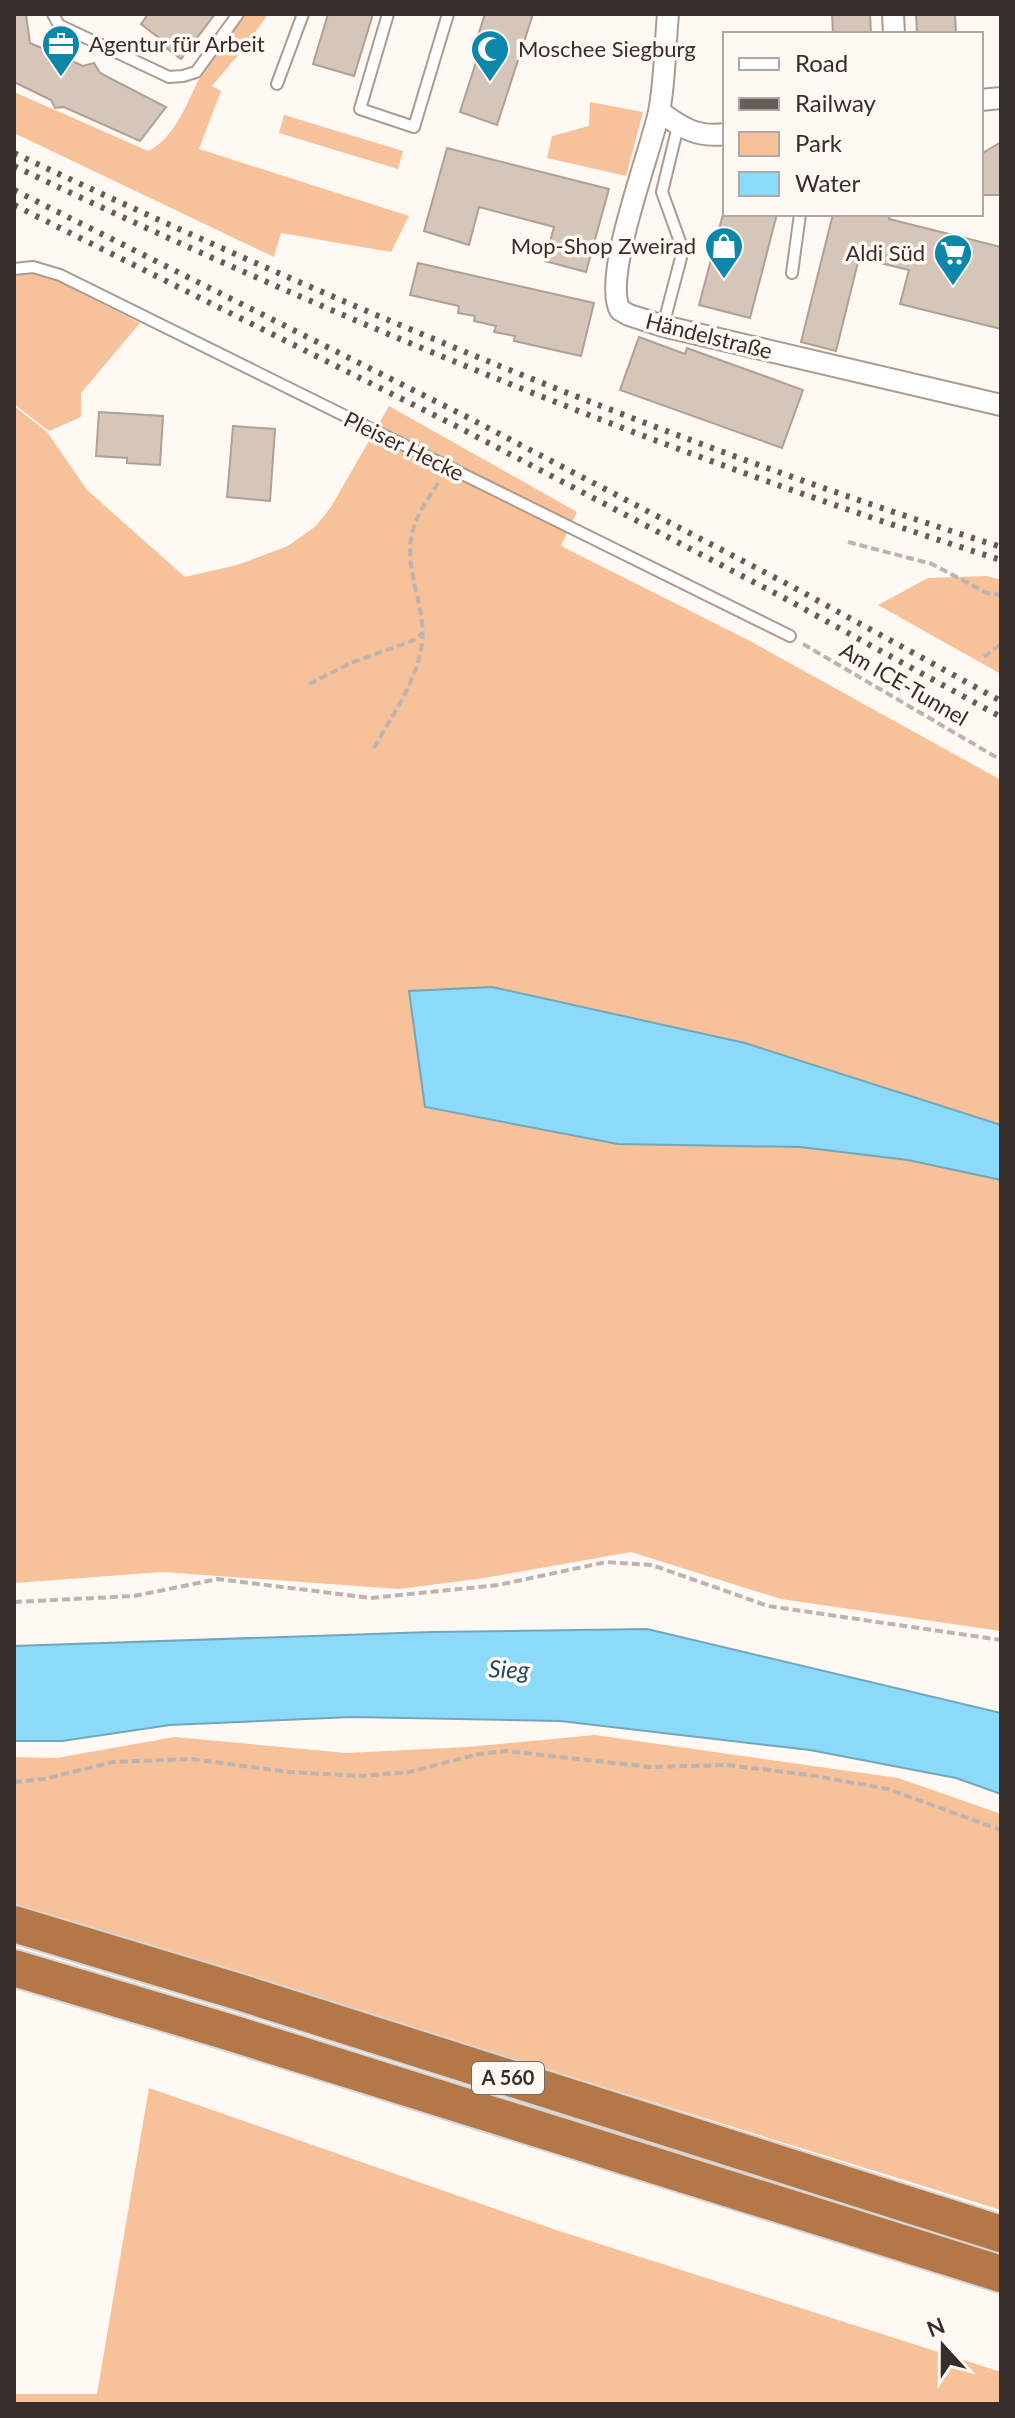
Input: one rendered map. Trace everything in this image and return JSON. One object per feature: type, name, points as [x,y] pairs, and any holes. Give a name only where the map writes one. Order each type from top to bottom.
[{"type":"highway","name":"A 560","points":[[14,1924],[239,1992],[1001,2234]]},
{"type":"highway","name":"A 560","points":[[14,1968],[1001,2274]]},
{"type":"street","name":"Händelstraße","points":[[668,14],[659,111],[618,263],[615,291],[620,310],[663,326],[1001,405]]},
{"type":"street","points":[[659,111],[678,126],[697,134],[723,134]]},
{"type":"lane","points":[[53,14],[59,25],[169,77],[196,72],[238,14]]},
{"type":"lane","points":[[277,84],[303,14]]},
{"type":"lane","points":[[388,14],[360,109],[414,127],[448,14]]},
{"type":"lane","points":[[663,326],[683,250],[662,192],[678,126]]},
{"type":"lane","points":[[792,273],[800,216]]},
{"type":"lane","name":"Pleiser Hecke","points":[[14,269],[33,267],[60,275],[790,636]]},
{"type":"path","points":[[374,748],[407,688],[421,651],[423,631],[410,554],[411,535],[447,467]]},
{"type":"path","points":[[848,542],[932,564],[987,593],[1001,595]]},
{"type":"path","points":[[309,684],[351,663],[417,639],[423,631]]},
{"type":"path","name":"Am ICE-Tunnel","points":[[790,636],[1001,760]]},
{"type":"path","points":[[984,657],[1001,644]]},
{"type":"path","points":[[14,1602],[134,1596],[218,1579],[371,1598],[498,1585],[606,1562],[652,1565],[768,1606],[1001,1640]]},
{"type":"path","points":[[14,1782],[44,1779],[113,1762],[191,1759],[289,1772],[362,1776],[409,1772],[479,1754],[506,1751],[651,1767],[727,1765],[810,1775],[888,1789],[1001,1830]]},
{"type":"green space","points":[[246,14],[268,14],[212,86],[221,91],[199,149],[409,216],[391,252],[281,233],[274,257],[14,133],[14,92],[148,151],[172,130],[203,72]]},
{"type":"green space","points":[[590,102],[643,112],[626,176],[547,158],[552,136],[589,126]]},
{"type":"green space","points":[[284,115],[403,151],[398,169],[279,133]]},
{"type":"green space","points":[[33,273],[58,281],[140,323],[81,393],[81,417],[49,431],[14,404],[14,274]]},
{"type":"green space","points":[[14,406],[47,432],[87,490],[185,577],[237,565],[288,546],[316,526],[331,507],[389,406],[577,512],[561,546],[748,640],[1001,780],[1001,1125],[744,1043],[492,987],[425,1108],[618,1144],[800,1147],[908,1160],[1001,1180],[1001,1631],[781,1599],[631,1552],[484,1578],[399,1589],[163,1572],[14,1583]]},
{"type":"green space","points":[[987,576],[1001,580],[1001,674],[878,605],[928,578]]},
{"type":"green space","points":[[595,1735],[898,1778],[1001,1814],[1001,2210],[14,1904],[14,1757],[56,1758],[175,1737],[346,1753],[468,1747]]},
{"type":"green space","points":[[149,2088],[559,2231],[1001,2372],[1001,2404],[14,2404],[14,2394],[97,2394]]},
{"type":"water","points":[[492,987],[745,1043],[1001,1125],[1001,1180],[908,1160],[800,1147],[618,1144],[425,1107],[409,991]]},
{"type":"water","name":"Sieg","points":[[647,1629],[1001,1713],[1001,1794],[956,1778],[810,1750],[560,1721],[352,1717],[170,1725],[62,1741],[14,1741],[14,1646],[431,1632]]},
{"type":"building","name":"Agentur für Arbeit","points":[[14,14],[26,14],[30,43],[83,66],[94,63],[100,73],[166,107],[140,141],[64,107],[55,108],[51,100],[14,82]]},
{"type":"building","points":[[148,14],[215,14],[181,59],[141,24]]},
{"type":"building","points":[[328,14],[373,14],[354,76],[313,64]]},
{"type":"building","name":"Moschee Siegburg","points":[[485,14],[533,14],[497,125],[460,112],[479,53],[473,51]]},
{"type":"building","points":[[832,14],[870,14],[871,32],[833,32]]},
{"type":"building","points":[[916,14],[955,14],[956,32],[917,32]]},
{"type":"building","points":[[1001,142],[1001,195],[983,195],[983,153]]},
{"type":"building","points":[[447,148],[609,189],[586,272],[545,261],[554,227],[479,207],[469,245],[424,231]]},
{"type":"building","points":[[723,214],[776,216],[750,318],[699,305]]},
{"type":"building","points":[[832,216],[890,216],[889,219],[1001,247],[1001,329],[900,304],[909,270],[859,258],[836,351],[801,342]]},
{"type":"building","points":[[418,263],[594,303],[581,356],[514,341],[515,336],[494,332],[496,326],[474,321],[475,316],[458,313],[459,306],[410,295]]},
{"type":"building","points":[[639,337],[685,354],[687,348],[803,390],[782,448],[620,390]]},
{"type":"building","points":[[99,412],[163,416],[160,465],[127,463],[127,458],[96,456]]},
{"type":"building","points":[[233,426],[275,429],[270,501],[227,497]]},
{"type":"railway","points":[[14,153],[256,263],[501,366],[749,462],[1001,547]]},
{"type":"railway","points":[[14,166],[256,277],[501,380],[749,475],[1001,560]]},
{"type":"railway","points":[[14,190],[467,417],[793,587],[1001,701]]},
{"type":"railway","points":[[14,205],[460,428],[786,599],[1001,717]]},
{"type":"place","name":"Agentur für Arbeit","points":[[61,78]]},
{"type":"place","name":"Moschee Siegburg","points":[[490,83]]},
{"type":"place","name":"Mop-Shop Zweirad","points":[[724,280]]},
{"type":"place","name":"Aldi Süd","points":[[953,287]]}]
